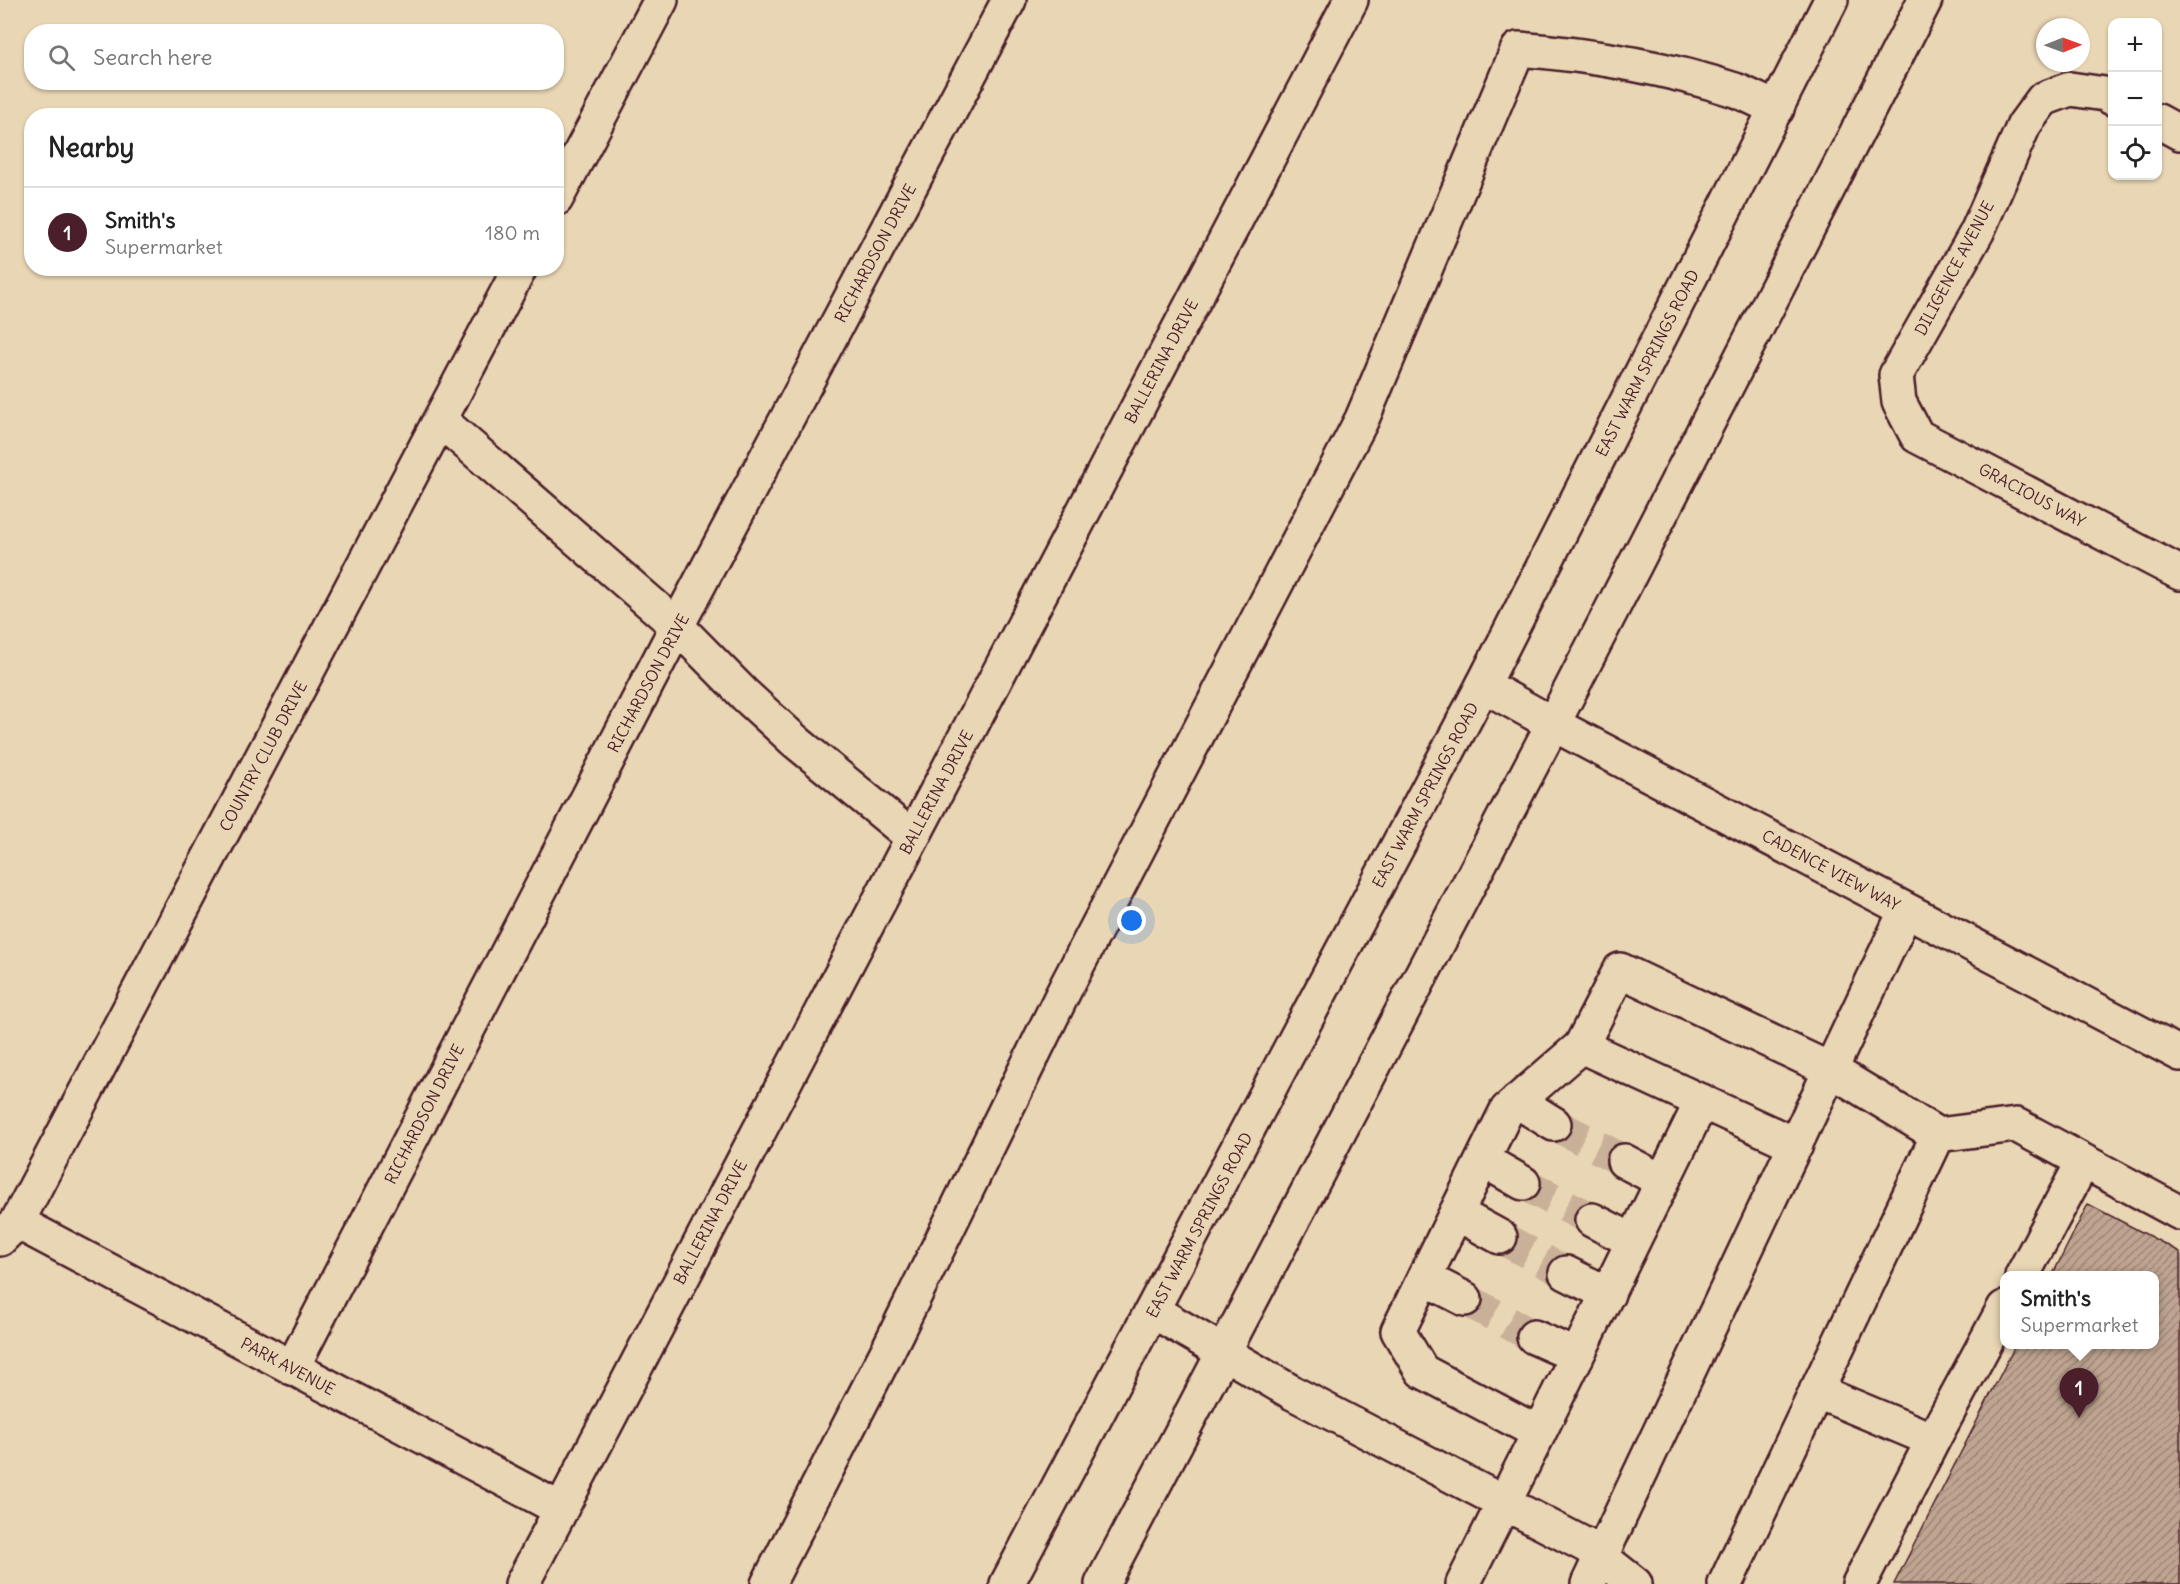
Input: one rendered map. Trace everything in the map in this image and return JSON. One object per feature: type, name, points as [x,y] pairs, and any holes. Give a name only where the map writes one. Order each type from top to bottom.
[{"type":"street","points":[[564,184],[661,0]]},
{"type":"street","name":"RICHARDSON DRIVE","points":[[292,1368],[677,626],[1009,0]]},
{"type":"street","name":"BALLERINA DRIVE","points":[[522,1584],[1351,0]]},
{"type":"street","name":"EAST WARM SPRINGS ROAD","points":[[1008,1584],[1483,685],[1831,0]]},
{"type":"street","points":[[1102,1584],[1553,724],[1925,0]]},
{"type":"street","points":[[768,1584],[893,1341],[1066,987],[1362,419],[1518,49],[1562,53],[1656,69],[1736,90],[1777,109]]},
{"type":"street","name":"DILIGENCE AVENUE","points":[[1899,402],[1896,375],[1977,232],[2024,125],[2043,99],[2070,89],[2108,96]]},
{"type":"street","points":[[2162,124],[2180,133]]},
{"type":"street","name":"COUNTRY CLUB DRIVE","points":[[8,1231],[516,276]]},
{"type":"street","name":"GRACIOUS WAY","points":[[1899,402],[1917,436],[2180,573]]},
{"type":"street","points":[[440,420],[677,626],[795,741],[912,837]]},
{"type":"street","name":"CADENCE VIEW WAY","points":[[1483,685],[2180,1054]]},
{"type":"street","points":[[1595,1571],[1906,910]]},
{"type":"street","points":[[1539,1433],[1422,1371],[1398,1331],[1507,1110],[1581,1046],[1620,970],[1831,1070],[1938,1135],[2016,1125],[2180,1213]]},
{"type":"street","points":[[1581,1046],[1796,1145]]},
{"type":"street","points":[[1517,1101],[1554,1124]]},
{"type":"street","points":[[1463,1584],[1608,1294],[1701,1101]]},
{"type":"street","points":[[1725,1584],[1938,1135]]},
{"type":"street","points":[[1483,1160],[1523,1184]]},
{"type":"street","points":[[1624,1161],[1662,1181]]},
{"type":"street","points":[[2024,1271],[2084,1162]]},
{"type":"street","points":[[1456,1213],[1500,1237]]},
{"type":"street","points":[[1592,1220],[1633,1241]]},
{"type":"street","name":"PARK AVENUE","points":[[8,1231],[292,1368],[560,1509]]},
{"type":"street","points":[[1566,1273],[1608,1294]]},
{"type":"street","points":[[1424,1278],[1465,1299]]},
{"type":"street","points":[[1153,1311],[1293,1393],[1587,1546],[1595,1571]]},
{"type":"street","points":[[1859,1584],[2000,1315]]},
{"type":"street","points":[[1534,1337],[1577,1356]]},
{"type":"street","points":[[1816,1391],[1933,1440]]},
{"type":"street","points":[[1595,1571],[1635,1584]]},
{"type":"building","points":[[2088,1204],[2180,1252],[2180,1584],[1894,1584],[2013,1349],[2159,1349],[2159,1271],[2054,1271]]},
{"type":"tunnel","points":[[1554,1124],[1624,1161]]},
{"type":"tunnel","points":[[1523,1183],[1592,1220]]},
{"type":"tunnel","points":[[1500,1237],[1566,1273]]},
{"type":"tunnel","points":[[1465,1299],[1534,1337]]},
{"type":"place","name":"Smith's","points":[[2079,1418]]}]
